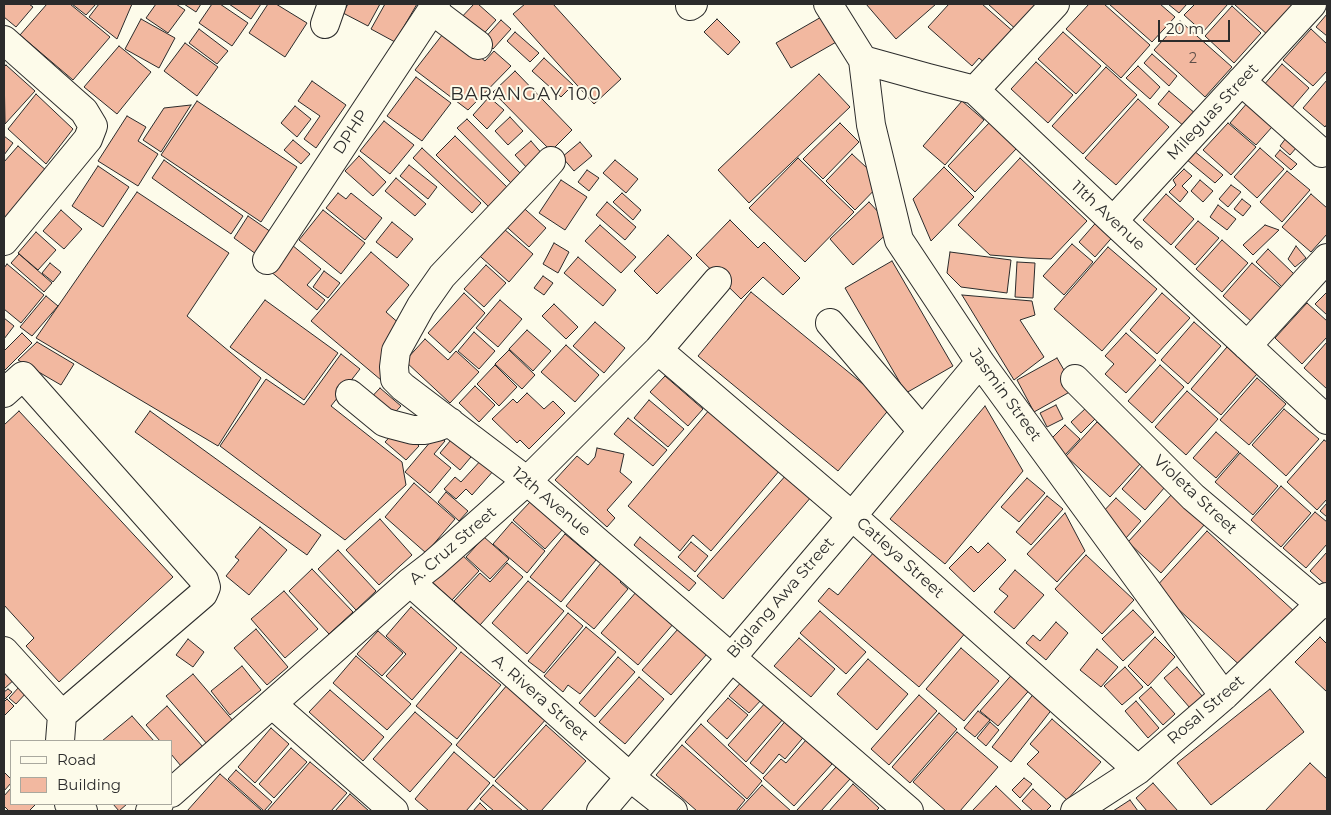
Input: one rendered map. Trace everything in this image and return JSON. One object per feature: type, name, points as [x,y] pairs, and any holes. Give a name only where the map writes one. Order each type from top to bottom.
[{"type":"street","points":[[828,4],[863,60]]},
{"type":"street","points":[[975,90],[1055,4]]},
{"type":"street","name":"Mileguas Street","points":[[1113,221],[1312,4]]},
{"type":"street","points":[[434,7],[478,45]]},
{"type":"street","name":"DPHP","points":[[267,260],[434,7]]},
{"type":"street","points":[[4,40],[84,111],[93,126],[88,139],[4,241]]},
{"type":"street","name":"11th Avenue","points":[[863,60],[975,90],[1327,420]]},
{"type":"street","name":"Jasmin Street","points":[[863,60],[871,124],[898,240],[980,362],[1224,696]]},
{"type":"street","points":[[1241,81],[1322,153]]},
{"type":"street","name":"12th Avenue","points":[[551,161],[442,276],[421,306],[396,351],[394,375],[397,382],[527,481],[909,811]]},
{"type":"street","points":[[1247,346],[1327,258]]},
{"type":"street","name":"A. Cruz Street","points":[[172,792],[527,481],[658,350],[717,281]]},
{"type":"street","points":[[830,323],[922,432]]},
{"type":"street","name":"Catleya Street","points":[[658,350],[852,516],[1138,770]]},
{"type":"street","name":"Biglang Awa Street","points":[[601,811],[852,516],[980,362]]},
{"type":"street","points":[[4,393],[23,376],[204,580],[206,587],[203,594],[61,728],[4,651]]},
{"type":"street","name":"Violeta Street","points":[[1075,379],[1193,497],[1324,601]]},
{"type":"street","points":[[350,394],[384,422],[390,424],[413,430],[425,430],[437,428],[450,422]]},
{"type":"street","name":"A. Rivera Street","points":[[410,582],[630,777],[672,811]]},
{"type":"street","name":"Rosal Street","points":[[1075,811],[1138,770],[1224,696],[1324,601]]},
{"type":"street","points":[[272,704],[394,811]]},
{"type":"street","points":[[71,805],[83,811]]},
{"type":"building","points":[[4,4],[29,4],[33,7],[16,27],[4,17]]},
{"type":"building","points":[[47,4],[70,4],[110,37],[73,80],[20,35]]},
{"type":"building","points":[[72,4],[96,4],[86,15]]},
{"type":"building","points":[[99,4],[132,4],[117,39],[89,17]]},
{"type":"building","points":[[156,4],[176,4],[185,10],[168,33],[146,18]]},
{"type":"building","points":[[184,4],[201,4],[196,12]]},
{"type":"building","points":[[212,4],[220,4],[248,23],[232,46],[199,23]]},
{"type":"building","points":[[229,4],[261,4],[251,19]]},
{"type":"building","points":[[268,4],[276,4],[307,23],[285,57],[249,33]]},
{"type":"building","points":[[348,4],[380,4],[368,26],[343,13]]},
{"type":"building","points":[[385,4],[417,4],[395,42],[371,29]]},
{"type":"building","points":[[474,4],[478,4],[496,20],[479,39],[458,21]]},
{"type":"building","points":[[525,4],[553,4],[621,79],[594,104],[513,14]]},
{"type":"building","points":[[866,4],[936,4],[896,39]]},
{"type":"building","points":[[949,4],[982,4],[1015,33],[986,64],[979,58],[972,66],[928,27]]},
{"type":"building","points":[[988,4],[1037,4],[1019,32]]},
{"type":"building","points":[[1089,4],[1104,4],[1150,45],[1121,78],[1066,29]]},
{"type":"building","points":[[1109,4],[1160,4],[1175,17],[1152,42]]},
{"type":"building","points":[[1168,4],[1187,4],[1179,13]]},
{"type":"building","points":[[1195,4],[1228,4],[1203,32],[1184,15]]},
{"type":"building","points":[[1234,4],[1293,4],[1295,6],[1269,36]]},
{"type":"building","points":[[1232,6],[1261,33],[1234,63],[1205,36]]},
{"type":"building","points":[[1327,14],[1327,36],[1316,27]]},
{"type":"building","points":[[823,16],[838,41],[791,68],[776,43]]},
{"type":"building","points":[[141,19],[175,38],[159,68],[125,49]]},
{"type":"building","points":[[717,19],[740,42],[728,55],[704,32]]},
{"type":"building","points":[[501,20],[511,29],[493,49],[483,40]]},
{"type":"building","points":[[1180,21],[1232,67],[1205,97],[1154,50]]},
{"type":"building","points":[[199,29],[228,51],[217,64],[189,43]]},
{"type":"building","points":[[1311,29],[1327,44],[1327,71],[1313,86],[1283,60]]},
{"type":"building","points":[[446,30],[485,61],[494,51],[511,66],[468,110],[415,70]]},
{"type":"building","points":[[515,32],[539,53],[530,62],[507,41]]},
{"type":"building","points":[[1063,32],[1101,66],[1076,94],[1038,59]]},
{"type":"building","points":[[185,43],[218,67],[197,96],[164,71]]},
{"type":"building","points":[[119,46],[151,72],[117,114],[84,87]]},
{"type":"building","points":[[1152,54],[1177,76],[1169,86],[1144,63]]},
{"type":"building","points":[[544,58],[573,85],[561,97],[532,71]]},
{"type":"building","points":[[1036,62],[1073,95],[1048,123],[1011,89]]},
{"type":"building","points":[[1282,64],[1309,88],[1284,117],[1257,93]]},
{"type":"building","points":[[6,65],[35,91],[5,124],[4,67]]},
{"type":"building","points":[[1138,66],[1160,87],[1150,99],[1126,78]]},
{"type":"building","points":[[1106,67],[1137,95],[1083,154],[1052,126]]},
{"type":"building","points":[[515,71],[572,130],[551,151],[493,92]]},
{"type":"building","points":[[819,74],[850,107],[749,203],[718,170]]},
{"type":"building","points":[[416,77],[451,103],[422,141],[387,116]]},
{"type":"building","points":[[1327,80],[1327,124],[1325,127],[1303,108]]},
{"type":"building","points":[[312,81],[346,105],[316,148],[304,139],[320,116],[298,101]]},
{"type":"building","points":[[1169,91],[1196,114],[1185,127],[1158,104]]},
{"type":"building","points":[[36,94],[73,129],[46,164],[8,129]]},
{"type":"building","points":[[1254,95],[1280,118],[1256,145],[1230,123]]},
{"type":"building","points":[[489,97],[504,110],[487,129],[473,115]]},
{"type":"building","points":[[1138,99],[1169,127],[1116,185],[1085,158]]},
{"type":"building","points":[[197,101],[297,167],[261,222],[161,155]]},
{"type":"building","points":[[962,101],[984,120],[945,165],[923,146]]},
{"type":"building","points":[[191,105],[161,152],[143,140],[164,108]]},
{"type":"building","points":[[295,106],[311,119],[297,137],[281,123]]},
{"type":"building","points":[[127,116],[146,127],[138,141],[158,154],[138,186],[98,161]]},
{"type":"building","points":[[510,117],[523,131],[508,145],[495,131]]},
{"type":"building","points":[[467,119],[523,176],[513,185],[457,128]]},
{"type":"building","points":[[384,121],[414,145],[390,174],[360,151]]},
{"type":"building","points":[[990,122],[1017,148],[975,192],[948,166]]},
{"type":"building","points":[[840,123],[859,142],[823,179],[803,159]]},
{"type":"building","points":[[1228,123],[1256,147],[1231,175],[1203,150]]},
{"type":"building","points":[[4,136],[13,143],[4,155]]},
{"type":"building","points":[[455,136],[510,190],[491,209],[436,155]]},
{"type":"building","points":[[1286,138],[1304,139],[1290,155],[1280,146]]},
{"type":"building","points":[[293,140],[310,154],[301,164],[284,150]]},
{"type":"building","points":[[531,141],[543,155],[528,169],[515,155]]},
{"type":"building","points":[[580,142],[592,156],[574,171],[562,157]]},
{"type":"building","points":[[18,146],[47,171],[4,221],[4,162]]},
{"type":"building","points":[[422,148],[481,203],[472,213],[413,158]]},
{"type":"building","points":[[1260,148],[1284,169],[1257,198],[1234,177]]},
{"type":"building","points":[[1193,150],[1223,175],[1215,183],[1186,159]]},
{"type":"building","points":[[1280,150],[1297,164],[1291,170],[1275,156]]},
{"type":"building","points":[[852,154],[882,182],[855,210],[826,181]]},
{"type":"building","points":[[359,156],[386,182],[373,196],[345,171]]},
{"type":"building","points":[[798,158],[854,212],[805,262],[749,208]]},
{"type":"building","points":[[1020,158],[1087,221],[1051,259],[990,255],[958,225]]},
{"type":"building","points":[[164,160],[243,216],[231,234],[152,178]]},
{"type":"building","points":[[615,160],[638,179],[626,193],[603,173]]},
{"type":"building","points":[[409,165],[437,187],[428,199],[400,176]]},
{"type":"building","points":[[98,166],[129,187],[103,227],[72,206]]},
{"type":"building","points":[[944,167],[974,197],[931,241],[913,199]]},
{"type":"building","points":[[1184,169],[1192,176],[1182,186],[1188,192],[1180,202],[1169,192],[1176,185],[1173,180]]},
{"type":"building","points":[[587,170],[599,178],[589,191],[578,182]]},
{"type":"building","points":[[1287,171],[1310,190],[1282,222],[1260,202]]},
{"type":"building","points":[[396,178],[426,204],[415,216],[385,191]]},
{"type":"building","points":[[561,180],[587,197],[565,230],[539,213]]},
{"type":"building","points":[[1200,180],[1213,191],[1203,202],[1191,191]]},
{"type":"building","points":[[1231,185],[1241,192],[1228,207],[1219,199]]},
{"type":"building","points":[[137,192],[229,253],[187,316],[261,378],[218,446],[36,338]]},
{"type":"building","points":[[338,193],[346,199],[351,193],[382,218],[365,240],[326,208]]},
{"type":"building","points":[[622,193],[641,210],[633,220],[613,202]]},
{"type":"building","points":[[1166,194],[1194,219],[1171,245],[1143,220]]},
{"type":"building","points":[[1311,194],[1327,208],[1327,234],[1311,252],[1282,227]]},
{"type":"building","points":[[1242,199],[1251,206],[1243,216],[1234,209]]},
{"type":"building","points":[[517,202],[546,228],[529,247],[500,221]]},
{"type":"building","points":[[607,202],[636,227],[625,240],[596,215]]},
{"type":"building","points":[[869,202],[893,228],[853,265],[830,239]]},
{"type":"building","points":[[1218,205],[1236,219],[1227,230],[1210,217]]},
{"type":"building","points":[[61,210],[82,229],[64,249],[43,231]]},
{"type":"building","points":[[323,210],[365,243],[341,274],[299,240]]},
{"type":"building","points":[[248,216],[271,232],[256,254],[234,238]]},
{"type":"building","points":[[1100,218],[1116,233],[1095,257],[1079,242]]},
{"type":"building","points":[[730,220],[758,248],[764,242],[800,278],[783,295],[763,277],[741,299],[696,255]]},
{"type":"building","points":[[1198,221],[1219,238],[1195,265],[1175,247]]},
{"type":"building","points":[[392,222],[413,239],[397,258],[376,242]]},
{"type":"building","points":[[497,223],[533,254],[509,282],[473,250]]},
{"type":"building","points":[[600,225],[636,257],[621,273],[585,241]]},
{"type":"building","points":[[1265,225],[1279,230],[1253,255],[1243,245]]},
{"type":"building","points":[[36,232],[56,250],[38,270],[18,253]]},
{"type":"building","points":[[668,235],[692,258],[657,294],[634,271]]},
{"type":"building","points":[[1222,240],[1248,263],[1222,292],[1196,269]]},
{"type":"building","points":[[554,243],[569,252],[558,273],[543,264]]},
{"type":"building","points":[[1072,244],[1093,262],[1064,295],[1043,276]]},
{"type":"building","points":[[292,245],[321,269],[307,285],[325,300],[317,310],[270,271]]},
{"type":"building","points":[[1296,246],[1306,258],[1295,267],[1288,259]]},
{"type":"building","points":[[1108,247],[1157,289],[1102,351],[1054,309]]},
{"type":"building","points":[[1268,249],[1294,274],[1282,287],[1256,262]]},
{"type":"building","points":[[371,252],[409,285],[386,312],[401,325],[383,345],[393,353],[389,371],[381,380],[311,321]]},
{"type":"building","points":[[950,252],[1011,260],[1007,293],[961,287],[947,273]]},
{"type":"building","points":[[19,254],[52,283],[44,292],[11,263]]},
{"type":"building","points":[[578,257],[616,290],[603,306],[564,273]]},
{"type":"building","points":[[892,261],[953,366],[906,393],[845,288]]},
{"type":"building","points":[[1017,262],[1035,263],[1033,298],[1015,297]]},
{"type":"building","points":[[50,263],[61,272],[53,282],[42,273]]},
{"type":"building","points":[[1252,263],[1282,289],[1252,322],[1223,296]]},
{"type":"building","points":[[7,264],[44,295],[21,323],[4,309],[4,268]]},
{"type":"building","points":[[486,265],[506,283],[484,307],[464,289]]},
{"type":"building","points":[[324,271],[340,283],[328,298],[313,287]]},
{"type":"building","points":[[543,276],[553,283],[544,295],[534,288]]},
{"type":"building","points":[[751,292],[891,407],[838,471],[698,356]]},
{"type":"building","points":[[1327,292],[1327,315],[1315,304]]},
{"type":"building","points":[[464,293],[485,313],[450,353],[428,333]]},
{"type":"building","points":[[1162,293],[1190,318],[1157,354],[1130,330]]},
{"type":"building","points":[[962,295],[1032,301],[1035,315],[1020,320],[1044,357],[1014,380]]},
{"type":"building","points":[[46,296],[58,306],[32,336],[20,327]]},
{"type":"building","points":[[265,300],[338,353],[304,400],[230,347]]},
{"type":"building","points":[[500,300],[522,319],[498,347],[476,328]]},
{"type":"building","points":[[1307,303],[1327,321],[1327,337],[1302,364],[1275,338]]},
{"type":"building","points":[[554,304],[578,327],[566,339],[542,316]]},
{"type":"building","points":[[4,318],[14,326],[4,339]]},
{"type":"building","points":[[595,322],[625,348],[604,373],[573,346]]},
{"type":"building","points":[[1194,322],[1221,346],[1188,384],[1161,360]]},
{"type":"building","points":[[527,330],[551,351],[533,371],[509,349]]},
{"type":"building","points":[[474,332],[495,351],[479,369],[458,351]]},
{"type":"building","points":[[22,333],[32,343],[4,371],[4,351]]},
{"type":"building","points":[[1126,333],[1156,360],[1126,393],[1105,374],[1114,364],[1105,356]]},
{"type":"building","points":[[425,339],[448,360],[456,351],[479,372],[450,403],[405,361]]},
{"type":"building","points":[[37,342],[74,364],[61,385],[18,360]]},
{"type":"building","points":[[1327,342],[1327,389],[1304,368]]},
{"type":"building","points":[[566,345],[599,375],[575,402],[541,372]]},
{"type":"building","points":[[1227,347],[1257,374],[1221,415],[1191,389]]},
{"type":"building","points":[[509,350],[535,375],[522,389],[495,364]]},
{"type":"building","points":[[341,354],[360,369],[331,406],[402,462],[406,485],[345,540],[220,446],[266,379],[304,405]]},
{"type":"building","points":[[1057,358],[1075,389],[1034,412],[1017,380]]},
{"type":"building","points":[[495,365],[517,387],[499,406],[477,384]]},
{"type":"building","points":[[1160,365],[1184,387],[1152,423],[1128,401]]},
{"type":"building","points":[[665,376],[703,409],[688,426],[650,392]]},
{"type":"building","points":[[1257,378],[1286,404],[1249,445],[1220,420]]},
{"type":"building","points":[[475,386],[495,405],[479,422],[459,403]]},
{"type":"building","points":[[380,388],[401,406],[387,421],[367,402]]},
{"type":"building","points":[[1187,391],[1218,419],[1186,455],[1155,427]]},
{"type":"building","points":[[527,393],[544,409],[553,401],[565,413],[529,449],[520,440],[517,443],[492,419],[513,399],[517,403]]},
{"type":"building","points":[[649,400],[684,429],[668,447],[634,418]]},
{"type":"building","points":[[1056,405],[1063,419],[1047,427],[1040,413]]},
{"type":"building","points":[[985,406],[1023,471],[945,564],[890,519]]},
{"type":"building","points":[[1086,408],[1096,418],[1081,433],[1071,422]]},
{"type":"building","points":[[710,409],[780,470],[711,551],[693,535],[680,551],[628,506]]},
{"type":"building","points":[[1284,409],[1319,439],[1286,476],[1252,445]]},
{"type":"building","points":[[19,411],[173,577],[59,682],[26,646],[34,638],[4,605],[4,425]]},
{"type":"building","points":[[150,411],[321,535],[307,555],[135,432]]},
{"type":"building","points":[[628,418],[667,450],[653,466],[614,434]]},
{"type":"building","points":[[1097,422],[1141,463],[1110,497],[1066,456]]},
{"type":"building","points":[[1065,425],[1080,439],[1065,455],[1050,440]]},
{"type":"building","points":[[399,427],[419,446],[406,460],[385,442]]},
{"type":"building","points":[[1216,432],[1239,452],[1216,478],[1193,458]]},
{"type":"building","points":[[437,434],[445,441],[434,454],[451,468],[430,493],[405,472]]},
{"type":"building","points":[[456,434],[476,451],[460,470],[440,453]]},
{"type":"building","points":[[1324,440],[1327,442],[1327,499],[1317,510],[1287,482]]},
{"type":"building","points":[[597,448],[624,454],[620,472],[632,482],[607,510],[615,518],[607,527],[555,480],[577,456],[588,465],[595,457]]},
{"type":"building","points":[[1240,453],[1278,486],[1253,515],[1215,482]]},
{"type":"building","points":[[483,458],[495,469],[472,495],[466,489],[456,499],[444,489],[455,477],[461,482]]},
{"type":"building","points":[[1142,466],[1165,487],[1145,510],[1122,489]]},
{"type":"building","points":[[787,474],[812,496],[723,599],[697,576]]},
{"type":"building","points":[[1027,478],[1045,493],[1019,522],[1001,507]]},
{"type":"building","points":[[414,483],[455,519],[426,553],[385,517]]},
{"type":"building","points":[[1281,486],[1311,513],[1281,547],[1251,520]]},
{"type":"building","points":[[446,492],[468,511],[459,521],[438,502]]},
{"type":"building","points":[[1172,494],[1205,524],[1161,573],[1128,542]]},
{"type":"building","points":[[1047,496],[1063,509],[1031,545],[1016,532]]},
{"type":"building","points":[[1116,498],[1141,521],[1126,538],[1100,515]]},
{"type":"building","points":[[531,501],[563,529],[545,549],[513,520]]},
{"type":"building","points":[[1327,503],[1327,517],[1320,511]]},
{"type":"building","points":[[1315,512],[1327,522],[1327,544],[1306,568],[1283,548]]},
{"type":"building","points":[[1065,513],[1085,551],[1057,582],[1027,554]]},
{"type":"building","points":[[380,519],[412,555],[379,585],[346,550]]},
{"type":"building","points":[[512,522],[545,551],[527,573],[493,544]]},
{"type":"building","points":[[260,527],[287,550],[249,595],[226,576],[239,560],[235,557]]},
{"type":"building","points":[[1207,531],[1296,613],[1244,669],[1155,588]]},
{"type":"building","points":[[565,534],[596,560],[561,602],[530,577]]},
{"type":"building","points":[[484,537],[509,559],[490,579],[466,557]]},
{"type":"building","points":[[640,537],[696,583],[689,591],[634,545]]},
{"type":"building","points":[[691,542],[708,556],[695,572],[678,557]]},
{"type":"building","points":[[988,543],[1006,560],[974,592],[949,568],[971,546],[978,553]]},
{"type":"building","points":[[338,550],[376,591],[356,610],[318,569]]},
{"type":"building","points":[[459,552],[479,571],[452,600],[431,581]]},
{"type":"building","points":[[874,552],[967,631],[919,687],[818,601],[829,588],[838,595]]},
{"type":"building","points":[[1327,552],[1327,586],[1310,571]]},
{"type":"building","points":[[1086,555],[1134,600],[1102,634],[1055,589]]},
{"type":"building","points":[[507,563],[523,577],[480,625],[454,601],[480,573],[490,582]]},
{"type":"building","points":[[601,563],[625,577],[620,582],[628,589],[594,629],[566,606]]},
{"type":"building","points":[[312,569],[353,612],[329,634],[289,591]]},
{"type":"building","points":[[1015,570],[1044,595],[1014,629],[994,612],[1008,596],[999,589]]},
{"type":"building","points":[[528,581],[564,611],[527,654],[492,623]]},
{"type":"building","points":[[284,591],[318,629],[285,658],[251,619]]},
{"type":"building","points":[[637,591],[674,623],[638,665],[601,633]]},
{"type":"building","points":[[411,607],[457,648],[412,700],[386,676],[406,654],[386,636]]},
{"type":"building","points":[[1133,610],[1154,632],[1123,661],[1102,639]]},
{"type":"building","points":[[820,611],[866,652],[846,674],[800,633]]},
{"type":"building","points":[[568,613],[583,626],[544,673],[528,661]]},
{"type":"building","points":[[1056,622],[1068,633],[1046,660],[1026,643],[1033,635],[1040,641]]},
{"type":"building","points":[[586,627],[616,652],[580,694],[568,685],[563,692],[544,676]]},
{"type":"building","points":[[256,629],[288,667],[267,685],[234,648]]},
{"type":"building","points":[[678,629],[707,654],[671,695],[642,670]]},
{"type":"building","points":[[378,631],[403,653],[382,676],[357,654]]},
{"type":"building","points":[[1155,637],[1175,657],[1148,686],[1128,666]]},
{"type":"building","points":[[1320,637],[1327,644],[1327,692],[1295,662]]},
{"type":"building","points":[[799,638],[835,669],[811,697],[774,666]]},
{"type":"building","points":[[188,639],[204,652],[193,667],[176,655]]},
{"type":"building","points":[[961,648],[999,681],[964,721],[926,689]]},
{"type":"building","points":[[1097,649],[1118,667],[1101,687],[1080,670]]},
{"type":"building","points":[[461,652],[501,685],[457,739],[416,706]]},
{"type":"building","points":[[356,656],[411,704],[387,730],[333,683]]},
{"type":"building","points":[[618,657],[635,672],[595,717],[579,703]]},
{"type":"building","points":[[868,659],[908,694],[877,730],[837,694]]},
{"type":"building","points":[[4,663],[17,677],[4,689]]},
{"type":"building","points":[[242,666],[261,690],[230,715],[211,691]]},
{"type":"building","points":[[1125,667],[1143,687],[1122,705],[1104,686]]},
{"type":"building","points":[[1177,667],[1203,697],[1190,708],[1164,678]]},
{"type":"building","points":[[1015,671],[1033,686],[998,726],[980,711]]},
{"type":"building","points":[[193,674],[240,729],[213,751],[166,696]]},
{"type":"building","points":[[639,677],[664,699],[625,744],[599,722]]},
{"type":"building","points":[[743,680],[763,698],[749,713],[729,696]]},
{"type":"building","points":[[508,684],[547,718],[494,778],[456,745]]},
{"type":"building","points":[[20,686],[27,692],[16,704],[9,698]]},
{"type":"building","points":[[1151,687],[1175,714],[1163,725],[1139,698]]},
{"type":"building","points":[[8,689],[12,692],[4,700],[4,692]]},
{"type":"building","points":[[1270,689],[1304,732],[1211,805],[1177,763]]},
{"type":"building","points":[[330,690],[384,737],[363,761],[309,712]]},
{"type":"building","points":[[1035,692],[1053,708],[1011,762],[992,747]]},
{"type":"building","points":[[919,695],[937,711],[889,765],[871,749]]},
{"type":"building","points":[[728,698],[748,715],[727,739],[707,721]]},
{"type":"building","points":[[7,699],[14,706],[4,716],[4,702]]},
{"type":"building","points":[[1136,701],[1159,728],[1148,738],[1125,711]]},
{"type":"building","points":[[766,702],[784,718],[746,762],[728,745]]},
{"type":"building","points":[[167,706],[203,747],[181,766],[172,755],[172,740],[159,740],[146,725]]},
{"type":"building","points":[[978,711],[990,720],[975,737],[964,728]]},
{"type":"building","points":[[415,712],[452,744],[410,792],[373,759]]},
{"type":"building","points":[[939,713],[957,729],[910,783],[892,767]]},
{"type":"building","points":[[132,716],[153,740],[103,740]]},
{"type":"building","points":[[788,718],[807,733],[785,759],[779,754],[763,774],[750,763]]},
{"type":"building","points":[[1052,719],[1101,762],[1067,800],[1027,764],[1039,752],[1030,744]]},
{"type":"building","points":[[990,722],[999,730],[986,746],[977,738]]},
{"type":"building","points":[[701,724],[762,781],[747,799],[685,742]]},
{"type":"building","points":[[546,725],[586,761],[541,811],[529,811],[495,781]]},
{"type":"building","points":[[271,728],[289,744],[255,783],[238,767]]},
{"type":"building","points":[[957,732],[998,767],[960,811],[946,811],[913,782]]},
{"type":"building","points":[[806,740],[832,764],[794,806],[763,778],[781,759],[786,763]]},
{"type":"building","points":[[682,745],[745,800],[736,811],[697,811],[656,775]]},
{"type":"building","points":[[291,748],[307,762],[274,798],[259,784]]},
{"type":"building","points":[[454,752],[490,783],[466,811],[429,811],[415,799]]},
{"type":"building","points":[[310,762],[347,793],[331,811],[267,811]]},
{"type":"building","points":[[1310,763],[1327,779],[1327,811],[1265,811]]},
{"type":"building","points":[[836,767],[850,779],[821,811],[798,811],[797,810]]},
{"type":"building","points":[[236,770],[272,802],[264,811],[228,779]]},
{"type":"building","points":[[4,772],[10,778],[10,784],[4,791]]},
{"type":"building","points":[[220,774],[261,810],[261,811],[187,811]]},
{"type":"building","points":[[1024,778],[1032,784],[1020,798],[1012,790]]},
{"type":"building","points":[[1153,783],[1178,811],[1147,811],[1136,798]]},
{"type":"building","points":[[853,784],[879,808],[876,811],[829,811]]},
{"type":"building","points":[[493,785],[523,811],[494,811],[480,799]]},
{"type":"building","points":[[762,785],[791,811],[738,811]]},
{"type":"building","points":[[996,786],[1022,811],[972,811]]},
{"type":"building","points":[[10,789],[10,805],[35,805],[29,811],[9,811],[4,806],[4,796]]},
{"type":"building","points":[[1033,789],[1051,806],[1046,811],[1033,811],[1022,801]]},
{"type":"building","points":[[350,794],[369,811],[335,811]]},
{"type":"building","points":[[1130,800],[1138,811],[1113,811]]},
{"type":"building","points":[[480,803],[488,811],[473,811]]},
{"type":"building","points":[[114,805],[126,805],[119,811]]},
{"type":"district","name":"BARANGAY 100","points":[[526,95]]}]
